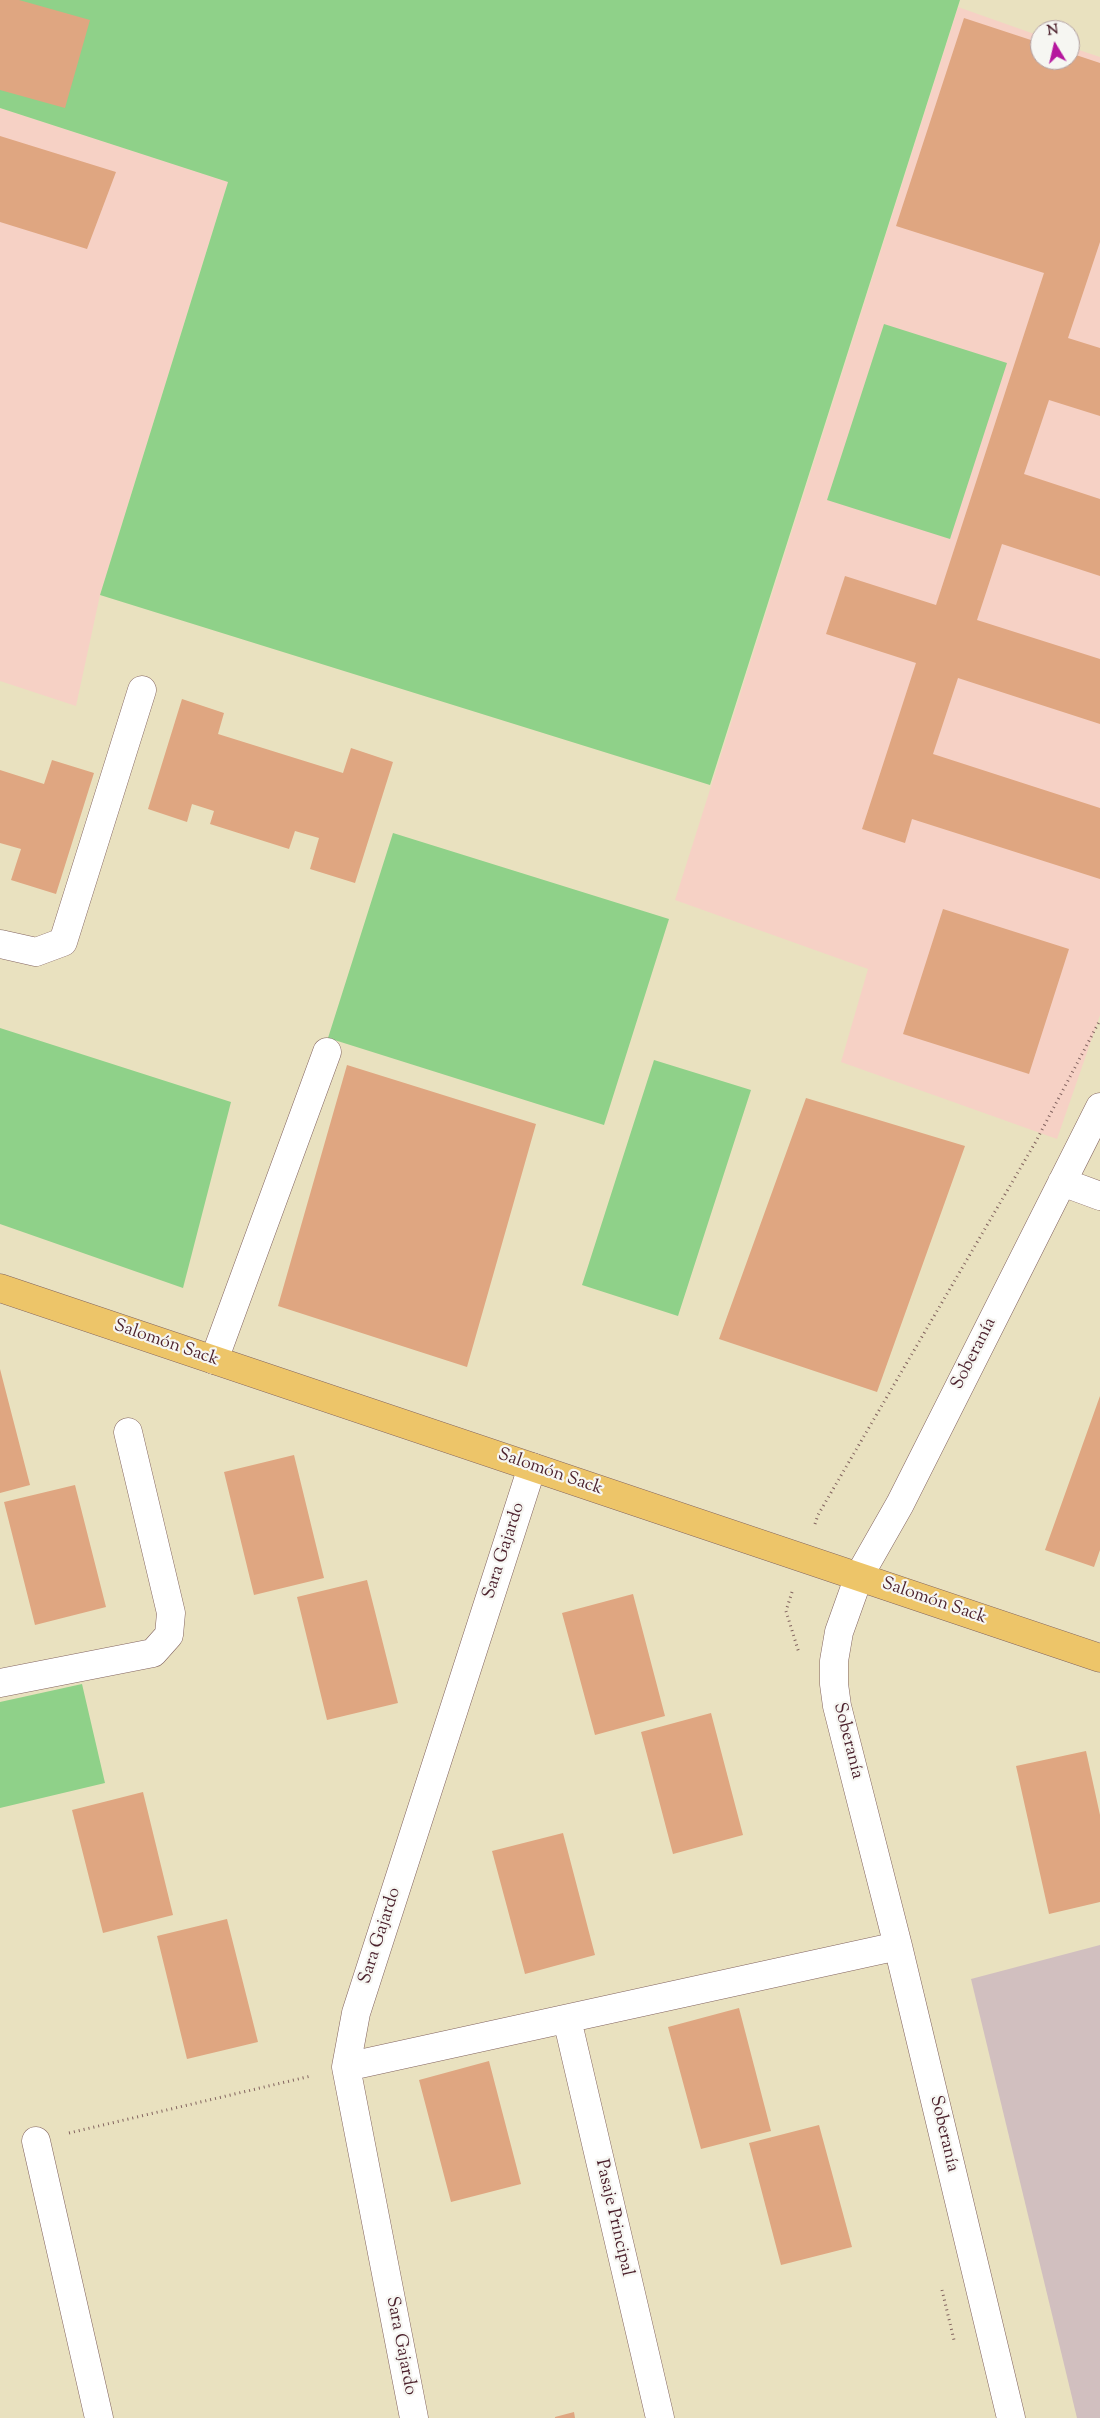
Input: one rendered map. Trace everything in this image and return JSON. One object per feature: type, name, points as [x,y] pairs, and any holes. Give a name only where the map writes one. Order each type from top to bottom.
[{"type":"main road","name":"Salomón Sack","points":[[0,1288],[1100,1658]]},
{"type":"street","points":[[0,944],[36,952],[63,942],[142,690]]},
{"type":"street","points":[[214,1360],[328,1052]]},
{"type":"street","name":"Soberanía","points":[[1011,2418],[898,1946],[837,1706],[834,1684],[834,1661],[839,1632],[860,1576],[900,1504],[1100,1107]]},
{"type":"street","points":[[1062,1182],[1100,1196]]},
{"type":"street","points":[[0,1683],[154,1654],[168,1635],[171,1613],[128,1432]]},
{"type":"street","name":"Sara Gajardo","points":[[414,2418],[346,2067],[356,2013],[532,1467]]},
{"type":"street","points":[[346,2067],[898,1946]]},
{"type":"street","name":"Pasaje Principal","points":[[567,2019],[660,2418]]},
{"type":"street","points":[[36,2141],[99,2418]]},
{"type":"path","points":[[801,1658],[786,1612],[818,1515],[1035,1143],[1100,1020]]},
{"type":"path","points":[[36,2141],[346,2067]]},
{"type":"path","points":[[942,2288],[955,2345]]},
{"type":"shaded area","points":[[958,7],[1030,32],[1030,70],[1080,70],[1080,50],[1100,57],[1100,1015],[1057,1139],[841,1062],[868,969],[675,900]]},
{"type":"shaded area","points":[[0,108],[228,182],[100,595],[76,706],[0,681]]},
{"type":"shaded area","points":[[1100,1945],[1100,2418],[1077,2418],[971,1979]]},
{"type":"green space","points":[[0,0],[960,0],[710,785],[100,595],[228,182],[0,108]]},
{"type":"green space","points":[[884,324],[1007,363],[950,539],[827,500]]},
{"type":"green space","points":[[393,833],[669,919],[604,1125],[328,1038]]},
{"type":"green space","points":[[0,1028],[231,1102],[183,1288],[0,1224]]},
{"type":"green space","points":[[654,1060],[751,1090],[678,1316],[582,1285]]},
{"type":"green space","points":[[82,1684],[105,1783],[0,1808],[0,1702]]},
{"type":"building","points":[[0,0],[19,0],[90,20],[65,108],[0,90]]},
{"type":"building","points":[[964,18],[1030,40],[1030,70],[1080,70],[1080,56],[1100,63],[1100,242],[1068,338],[1100,348],[1100,416],[1049,400],[1024,474],[1100,499],[1100,576],[1002,544],[977,620],[1100,659],[1100,724],[958,678],[933,754],[1100,808],[1100,879],[912,819],[905,843],[862,829],[916,663],[826,634],[845,576],[936,605],[1044,273],[896,226]]},
{"type":"building","points":[[0,136],[116,172],[87,249],[0,222]]},
{"type":"building","points":[[182,699],[224,713],[218,734],[343,773],[351,748],[393,762],[355,883],[310,869],[319,838],[295,831],[289,849],[210,824],[214,811],[192,804],[187,822],[148,809]]},
{"type":"building","points":[[52,760],[94,773],[56,894],[11,880],[21,849],[0,843],[0,770],[44,784]]},
{"type":"building","points":[[943,909],[1069,949],[1029,1074],[903,1034]]},
{"type":"building","points":[[347,1065],[536,1124],[467,1367],[278,1306]]},
{"type":"building","points":[[806,1098],[965,1146],[877,1392],[719,1339]]},
{"type":"building","points":[[0,1369],[30,1485],[0,1493]]},
{"type":"building","points":[[1100,1396],[1100,1550],[1094,1567],[1045,1550]]},
{"type":"building","points":[[294,1455],[324,1578],[254,1595],[224,1472]]},
{"type":"building","points":[[75,1485],[106,1607],[35,1625],[4,1502]]},
{"type":"building","points":[[367,1580],[398,1703],[327,1720],[297,1597]]},
{"type":"building","points":[[633,1594],[665,1716],[595,1735],[562,1613]]},
{"type":"building","points":[[711,1713],[743,1835],[673,1854],[641,1732]]},
{"type":"building","points":[[1086,1751],[1100,1815],[1100,1902],[1049,1914],[1016,1766]]},
{"type":"building","points":[[143,1792],[173,1915],[103,1933],[72,1810]]},
{"type":"building","points":[[563,1833],[595,1955],[525,1974],[492,1851]]},
{"type":"building","points":[[227,1919],[258,2042],[187,2059],[157,1936]]},
{"type":"building","points":[[739,2008],[771,2131],[701,2149],[668,2027]]},
{"type":"building","points":[[489,2061],[521,2184],[451,2202],[419,2080]]},
{"type":"building","points":[[819,2125],[852,2247],[781,2265],[749,2143]]},
{"type":"building","points":[[574,2412],[575,2418],[555,2418],[555,2417]]}]
